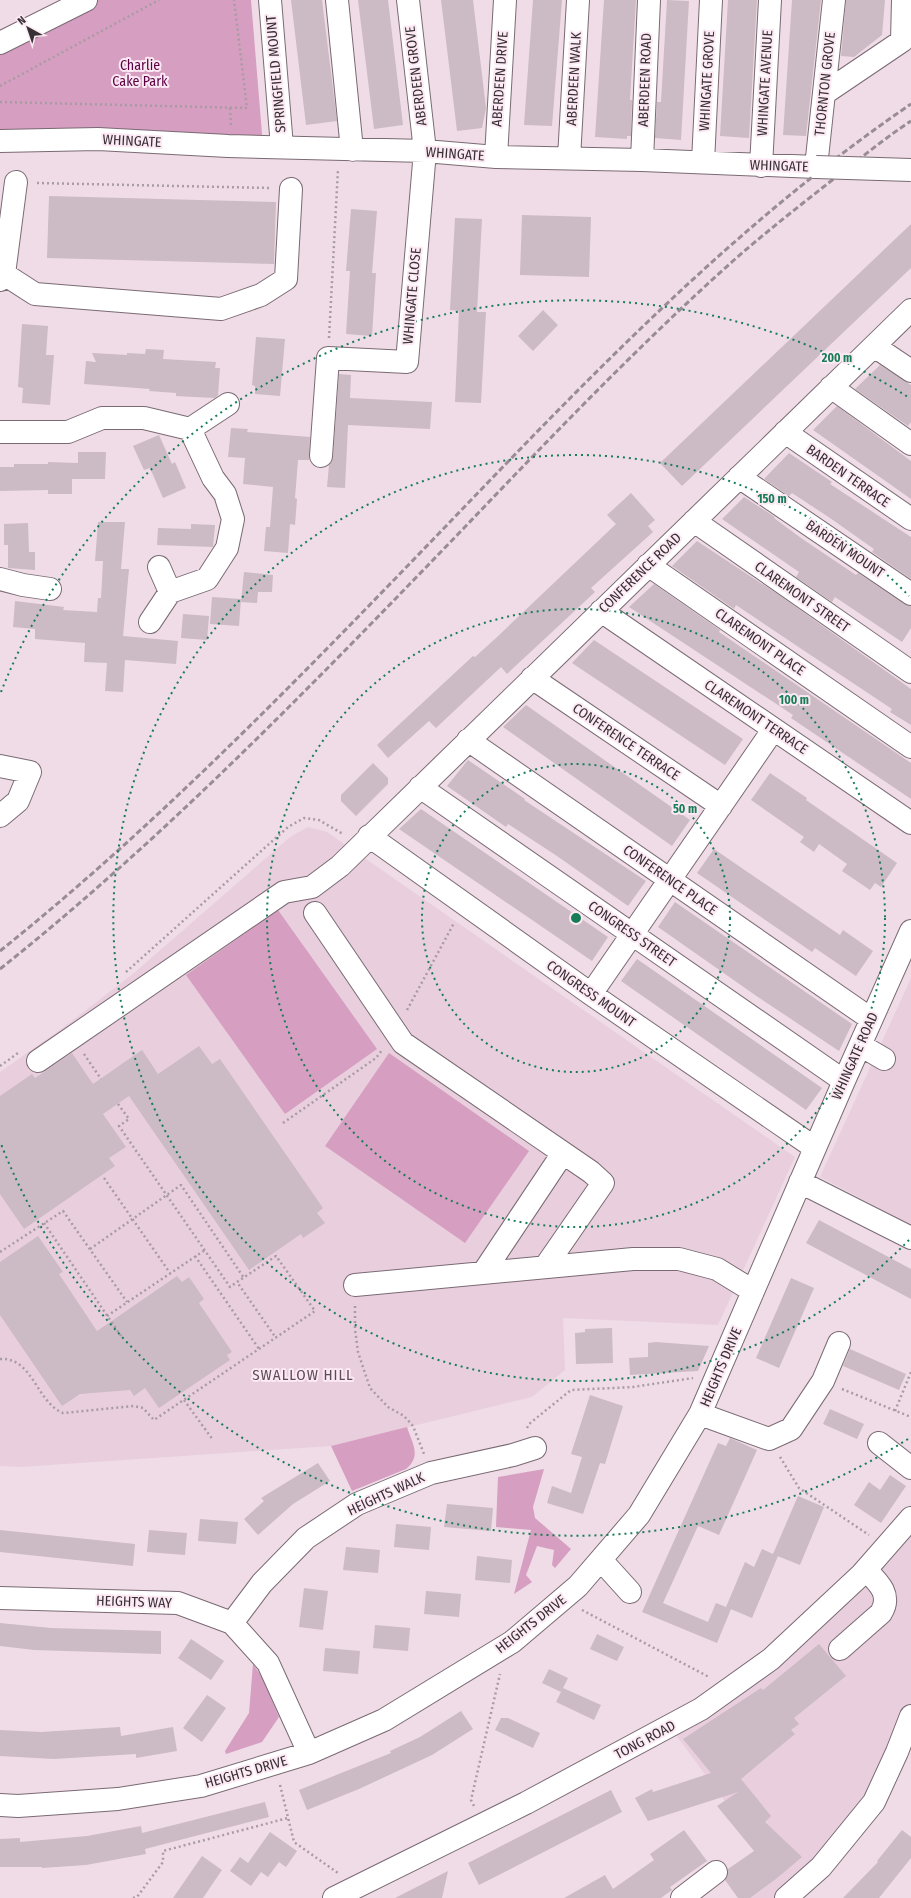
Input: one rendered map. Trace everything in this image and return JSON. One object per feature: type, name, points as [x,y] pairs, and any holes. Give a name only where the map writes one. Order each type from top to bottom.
[{"type":"street","name":"SPRINGFIELD MOUNT","points":[[270,0],[282,147]]},
{"type":"street","points":[[337,0],[346,150]]},
{"type":"street","name":"ABERDEEN GROVE","points":[[408,0],[425,151]]},
{"type":"street","name":"ABERDEEN DRIVE","points":[[496,157],[505,0]]},
{"type":"street","name":"ABERDEEN WALK","points":[[569,158],[578,0]]},
{"type":"street","name":"ABERDEEN ROAD","points":[[642,160],[649,0]]},
{"type":"street","name":"WHINGATE GROVE","points":[[703,162],[711,0]]},
{"type":"street","name":"WHINGATE AVENUE","points":[[761,166],[770,0]]},
{"type":"street","name":"THORNTON GROVE","points":[[816,167],[834,0]]},
{"type":"street","points":[[825,93],[902,41],[903,0]]},
{"type":"street","points":[[0,43],[77,2]]},
{"type":"street","name":"WHINGATE","points":[[0,141],[98,139],[346,150],[425,151],[496,157],[642,160],[761,166],[911,170]]},
{"type":"street","name":"WHINGATE CLOSE","points":[[328,358],[406,362],[425,151]]},
{"type":"street","points":[[16,182],[2,277],[35,294],[221,310],[261,295],[286,279],[291,189]]},
{"type":"street","name":"CONFERENCE ROAD","points":[[30,1055],[72,1037],[284,892],[312,887],[340,866],[369,836],[911,310]]},
{"type":"street","points":[[874,346],[911,371]]},
{"type":"street","points":[[321,456],[328,358]]},
{"type":"street","points":[[831,387],[911,444]]},
{"type":"street","points":[[0,432],[68,432],[102,418],[144,418],[190,429],[228,404]]},
{"type":"street","points":[[150,622],[170,592],[207,579],[227,548],[233,519],[225,494],[213,478],[190,429]]},
{"type":"street","name":"BARDEN TERRACE","points":[[785,432],[911,519]]},
{"type":"street","name":"BARDEN MOUNT","points":[[739,477],[911,594]]},
{"type":"street","name":"CLAREMONT STREET","points":[[694,521],[911,672]]},
{"type":"street","name":"CLAREMONT PLACE","points":[[648,565],[911,747]]},
{"type":"street","points":[[159,568],[170,592]]},
{"type":"street","points":[[0,579],[22,585],[50,588]]},
{"type":"street","name":"CLAREMONT TERRACE","points":[[601,611],[911,823]]},
{"type":"street","name":"CONFERENCE TERRACE","points":[[532,678],[721,806]]},
{"type":"street","points":[[592,994],[774,730]]},
{"type":"street","name":"CONFERENCE PLACE","points":[[468,740],[871,1019]]},
{"type":"street","points":[[0,766],[30,772],[18,801],[0,816]]},
{"type":"street","name":"CONGRESS STREET","points":[[420,787],[844,1081]]},
{"type":"street","name":"CONGRESS MOUNT","points":[[369,836],[592,994],[815,1148]]},
{"type":"street","points":[[315,914],[403,1043],[563,1152],[591,1172],[603,1183],[545,1267]]},
{"type":"street","name":"WHINGATE ROAD","points":[[800,1182],[911,931]]},
{"type":"street","points":[[860,1045],[884,1059]]},
{"type":"street","points":[[483,1273],[563,1152]]},
{"type":"street","points":[[800,1182],[911,1238]]},
{"type":"street","name":"HEIGHTS DRIVE","points":[[0,1805],[18,1806],[118,1799],[201,1786],[275,1764],[309,1753],[384,1720],[506,1646],[578,1586],[639,1516],[700,1414],[800,1182]]},
{"type":"street","points":[[355,1285],[633,1259],[679,1259],[718,1269],[753,1291]]},
{"type":"street","points":[[700,1414],[769,1439],[791,1429],[823,1381],[839,1343]]},
{"type":"street","points":[[879,1443],[911,1468]]},
{"type":"street","name":"HEIGHTS WALK","points":[[232,1623],[262,1583],[306,1538],[357,1504],[431,1473],[513,1455],[534,1448]]},
{"type":"street","name":"TONG ROAD","points":[[334,1898],[670,1727],[701,1708],[771,1659],[866,1570],[911,1518]]},
{"type":"street","points":[[601,1560],[630,1592]]},
{"type":"street","points":[[840,1649],[881,1613],[884,1608],[885,1595],[883,1589],[866,1570]]},
{"type":"street","name":"HEIGHTS WAY","points":[[0,1598],[178,1603],[232,1623],[268,1663],[309,1753]]},
{"type":"street","points":[[786,1898],[821,1867],[874,1802],[904,1755],[911,1716]]},
{"type":"street","points":[[682,1898],[716,1872]]},
{"type":"path","points":[[0,86],[159,0]]},
{"type":"path","points":[[0,102],[247,108],[234,0]]},
{"type":"path","points":[[328,358],[346,150]]},
{"type":"path","points":[[16,182],[291,189]]},
{"type":"path","points":[[124,974],[288,827],[304,818],[319,820],[340,834],[369,836]]},
{"type":"path","points":[[72,1037],[101,1079]]},
{"type":"path","points":[[0,1066],[30,1055]]},
{"type":"path","points":[[0,1359],[11,1358],[21,1364],[55,1410],[63,1413],[134,1406],[143,1408],[154,1420],[315,1311],[276,1256],[230,1287],[119,1126],[129,1119],[118,1104]]},
{"type":"path","points":[[104,1178],[170,1273]]},
{"type":"path","points":[[90,1249],[181,1185],[244,1278]]},
{"type":"path","points":[[0,1252],[63,1211],[127,1302]]},
{"type":"path","points":[[44,1223],[121,1336]]},
{"type":"path","points":[[107,1316],[205,1250]]},
{"type":"path","points":[[195,1256],[259,1349]]},
{"type":"path","points":[[237,1282],[276,1338]]},
{"type":"path","points":[[355,1285],[355,1329],[358,1352],[370,1388],[388,1407],[404,1416],[413,1426],[431,1473]]},
{"type":"path","points":[[895,1411],[911,1372]]},
{"type":"path","points":[[513,1455],[529,1424],[571,1390],[633,1387],[717,1375]]},
{"type":"path","points":[[823,1381],[911,1418]]},
{"type":"path","points":[[184,1400],[212,1440]]},
{"type":"path","points":[[769,1439],[799,1488],[886,1547]]},
{"type":"path","points":[[563,1600],[731,1688]]},
{"type":"path","points":[[480,1825],[471,1800],[506,1646]]},
{"type":"path","points":[[275,1764],[294,1842],[356,1886]]},
{"type":"path","points":[[133,1898],[137,1897],[163,1862],[164,1851],[288,1818]]},
{"type":"shaded area","points":[[308,827],[327,832],[795,1157],[718,1325],[563,1318],[565,1370],[532,1397],[331,1446],[21,1467],[0,1466],[0,1072],[64,1027],[134,973],[290,837]]},
{"type":"shaded area","points":[[911,978],[911,1225],[820,1177]]},
{"type":"shaded area","points":[[911,1518],[911,1716],[874,1802],[786,1898],[750,1898],[780,1876],[670,1727],[701,1709]]},
{"type":"green space","name":"Charlie Cake Park","points":[[79,0],[251,0],[263,146],[0,144],[0,41]]},
{"type":"green space","points":[[278,910],[377,1049],[285,1114],[186,975]]},
{"type":"green space","points":[[389,1053],[529,1151],[465,1243],[325,1146]]},
{"type":"green space","points":[[407,1427],[415,1454],[411,1464],[406,1469],[352,1491],[331,1446]]},
{"type":"green space","points":[[544,1469],[533,1507],[535,1518],[571,1549],[555,1568],[552,1565],[554,1550],[537,1546],[526,1575],[532,1582],[514,1594],[531,1530],[496,1527],[498,1477]]},
{"type":"green space","points":[[253,1664],[262,1677],[279,1717],[262,1742],[226,1754],[225,1751],[249,1713]]},
{"type":"building","points":[[291,0],[322,0],[337,121],[306,125]]},
{"type":"building","points":[[358,0],[388,0],[403,125],[374,129]]},
{"type":"building","points":[[441,0],[473,0],[486,108],[482,128],[457,131]]},
{"type":"building","points":[[533,0],[562,0],[552,126],[524,125]]},
{"type":"building","points":[[604,0],[636,0],[630,100],[632,100],[631,136],[627,136],[627,139],[595,137]]},
{"type":"building","points":[[667,0],[689,1],[681,140],[655,138],[657,102],[661,102]]},
{"type":"building","points":[[728,0],[757,0],[749,138],[720,136]]},
{"type":"building","points":[[792,0],[821,0],[806,136],[783,135]]},
{"type":"building","points":[[846,0],[885,0],[882,35],[854,57],[841,56]]},
{"type":"building","points":[[49,196],[276,202],[274,264],[47,258]]},
{"type":"building","points":[[351,209],[377,211],[372,273],[376,273],[372,336],[346,334],[350,271],[346,271]]},
{"type":"building","points":[[522,215],[591,217],[589,277],[520,275]]},
{"type":"building","points":[[455,218],[482,219],[477,312],[486,312],[481,403],[455,402],[459,311],[450,310]]},
{"type":"building","points":[[911,224],[911,268],[682,486],[660,463]]},
{"type":"building","points":[[543,310],[558,325],[533,351],[518,336]]},
{"type":"building","points":[[22,324],[48,326],[46,355],[54,355],[50,405],[22,403],[23,388],[18,387]]},
{"type":"building","points":[[256,337],[285,339],[280,396],[255,394],[255,386],[252,385]]},
{"type":"building","points":[[146,349],[164,350],[163,359],[216,362],[215,368],[220,368],[218,395],[215,398],[176,396],[176,393],[149,391],[150,389],[84,384],[86,361],[96,362],[92,353],[127,355],[127,353],[145,354]]},
{"type":"building","points":[[880,365],[911,385],[911,422],[908,426],[855,389]]},
{"type":"building","points":[[339,374],[351,375],[350,398],[432,402],[430,429],[348,425],[345,488],[327,487],[329,465],[333,457]]},
{"type":"building","points":[[837,406],[911,461],[911,499],[813,430]]},
{"type":"building","points":[[231,428],[248,429],[247,432],[310,437],[309,460],[298,460],[295,498],[297,499],[295,525],[290,524],[288,553],[264,551],[266,527],[270,527],[273,487],[243,484],[245,458],[228,457]]},
{"type":"building","points":[[159,435],[172,464],[175,462],[186,488],[163,498],[150,468],[144,470],[133,446]]},
{"type":"building","points":[[78,452],[106,452],[105,479],[72,479],[72,494],[48,494],[48,490],[0,491],[0,467],[14,467],[14,464],[48,464],[48,462],[78,463]]},
{"type":"building","points":[[789,453],[832,482],[830,484],[911,537],[911,579],[872,552],[874,549],[830,518],[792,493],[789,496],[764,479]]},
{"type":"building","points":[[631,493],[655,520],[648,526],[653,532],[591,588],[595,592],[507,674],[501,667],[436,728],[429,721],[388,758],[377,745],[473,656],[475,657],[496,638],[616,524],[607,515]]},
{"type":"building","points":[[744,497],[775,517],[774,518],[801,538],[856,575],[858,573],[904,604],[911,606],[911,628],[902,642],[835,597],[832,602],[796,577],[799,572],[722,519]]},
{"type":"building","points":[[98,522],[125,522],[121,569],[129,569],[123,636],[178,641],[176,664],[125,660],[123,692],[105,691],[107,663],[84,662],[85,643],[35,639],[35,629],[13,627],[15,601],[64,607],[63,610],[97,612],[98,598],[101,598],[103,561],[95,561]]},
{"type":"building","points":[[28,523],[29,552],[35,552],[35,570],[8,568],[8,545],[4,545],[4,524]]},
{"type":"building","points":[[191,524],[215,525],[213,547],[157,545],[158,528],[191,529]]},
{"type":"building","points":[[697,541],[782,597],[911,689],[911,725],[890,712],[892,709],[736,605],[734,609],[672,566]]},
{"type":"building","points":[[244,572],[273,575],[272,592],[258,592],[257,603],[241,602]]},
{"type":"building","points":[[654,584],[720,630],[719,632],[911,763],[911,799],[791,718],[793,715],[629,607]]},
{"type":"building","points":[[212,597],[241,599],[239,626],[210,624]]},
{"type":"building","points":[[183,614],[209,616],[207,640],[181,638]]},
{"type":"building","points":[[594,640],[743,739],[725,765],[572,663]]},
{"type":"building","points":[[526,705],[690,820],[672,846],[503,727]]},
{"type":"building","points":[[468,760],[525,799],[524,800],[646,881],[628,906],[557,856],[508,824],[506,827],[447,786]]},
{"type":"building","points":[[373,763],[388,778],[388,784],[356,816],[341,801],[341,795]]},
{"type":"building","points":[[770,773],[807,798],[806,800],[897,863],[881,887],[875,883],[870,890],[842,871],[847,864],[819,844],[814,852],[800,842],[804,837],[751,800]]},
{"type":"building","points":[[421,809],[608,937],[592,961],[399,829]]},
{"type":"building","points":[[714,849],[840,935],[843,930],[873,951],[856,976],[815,948],[812,952],[697,873]]},
{"type":"building","points":[[675,902],[852,1024],[839,1051],[755,995],[658,927]]},
{"type":"building","points":[[637,959],[822,1088],[806,1110],[621,981]]},
{"type":"building","points":[[199,1046],[212,1064],[220,1059],[323,1208],[317,1213],[325,1223],[303,1238],[301,1234],[249,1270],[129,1096],[103,1114],[126,1147],[109,1158],[115,1166],[24,1229],[0,1194],[0,1096],[32,1074],[35,1078],[72,1053],[93,1084],[142,1050],[158,1074]]},
{"type":"building","points":[[819,1220],[911,1269],[911,1299],[806,1243]]},
{"type":"building","points":[[38,1236],[63,1272],[59,1274],[97,1331],[177,1276],[182,1282],[189,1277],[204,1299],[199,1303],[232,1352],[227,1355],[230,1360],[159,1408],[145,1388],[134,1396],[130,1390],[80,1394],[62,1406],[0,1315],[0,1262]]},
{"type":"building","points":[[791,1278],[814,1288],[779,1368],[756,1358]]},
{"type":"building","points":[[612,1328],[613,1363],[576,1364],[575,1333],[585,1332],[585,1329]]},
{"type":"building","points":[[656,1342],[709,1346],[698,1371],[630,1375],[629,1358],[648,1357],[648,1343]]},
{"type":"building","points":[[850,1349],[906,1374],[899,1390],[843,1366]]},
{"type":"building","points":[[590,1395],[623,1406],[605,1464],[600,1463],[583,1514],[547,1503],[552,1486],[571,1493],[582,1457],[571,1454]]},
{"type":"building","points":[[830,1409],[864,1424],[857,1439],[823,1424]]},
{"type":"building","points":[[730,1438],[757,1450],[719,1535],[698,1526],[663,1603],[708,1622],[716,1603],[731,1609],[717,1643],[642,1612],[718,1443],[726,1446]]},
{"type":"building","points":[[318,1463],[330,1481],[293,1504],[258,1535],[244,1519],[264,1501],[261,1498]]},
{"type":"building","points":[[890,1475],[906,1486],[881,1523],[854,1505],[869,1482],[880,1490]]},
{"type":"building","points":[[798,1496],[824,1507],[800,1565],[778,1556],[752,1618],[726,1607],[745,1562],[754,1567],[762,1549],[773,1554]]},
{"type":"building","points":[[447,1504],[493,1508],[491,1531],[444,1527]]},
{"type":"building","points":[[200,1519],[238,1522],[236,1544],[198,1541]]},
{"type":"building","points":[[396,1524],[431,1527],[429,1550],[394,1547]]},
{"type":"building","points":[[0,1530],[135,1544],[133,1566],[0,1552]]},
{"type":"building","points":[[149,1530],[187,1533],[185,1555],[147,1552]]},
{"type":"building","points":[[346,1547],[380,1550],[378,1573],[343,1570]]},
{"type":"building","points":[[477,1556],[512,1560],[510,1583],[475,1580]]},
{"type":"building","points":[[304,1588],[328,1591],[323,1630],[299,1627]]},
{"type":"building","points":[[426,1591],[461,1594],[459,1617],[424,1614]]},
{"type":"building","points":[[0,1623],[51,1628],[161,1631],[161,1654],[34,1650],[0,1646]]},
{"type":"building","points":[[375,1625],[410,1628],[408,1651],[373,1648]]},
{"type":"building","points":[[597,1634],[624,1647],[617,1661],[590,1649]]},
{"type":"building","points":[[191,1639],[224,1661],[211,1680],[178,1658]]},
{"type":"building","points":[[819,1644],[846,1676],[794,1718],[799,1724],[791,1730],[795,1734],[741,1779],[771,1816],[765,1822],[802,1857],[750,1898],[738,1898],[725,1880],[728,1869],[754,1851],[717,1806],[738,1792],[648,1821],[635,1798],[652,1789],[653,1792],[711,1773],[683,1739],[761,1688],[763,1690]]},
{"type":"building","points":[[325,1648],[360,1651],[358,1674],[323,1671]]},
{"type":"building","points":[[549,1669],[568,1678],[561,1692],[542,1683]]},
{"type":"building","points":[[563,1688],[601,1705],[594,1720],[556,1702]]},
{"type":"building","points":[[207,1695],[226,1708],[202,1742],[183,1728]]},
{"type":"building","points":[[461,1711],[473,1729],[432,1755],[359,1789],[307,1810],[299,1790],[391,1753],[390,1751],[420,1737]]},
{"type":"building","points":[[501,1718],[508,1718],[540,1733],[533,1748],[495,1730]]},
{"type":"building","points":[[120,1727],[121,1736],[173,1727],[177,1751],[136,1758],[136,1754],[54,1759],[0,1756],[0,1730],[41,1732]]},
{"type":"building","points":[[611,1790],[622,1812],[479,1885],[468,1863]]},
{"type":"building","points":[[265,1802],[269,1817],[145,1849],[146,1854],[86,1865],[42,1868],[0,1867],[0,1839],[20,1838],[20,1842],[87,1836],[141,1826],[142,1833]]},
{"type":"building","points":[[684,1830],[707,1861],[670,1887],[672,1890],[661,1898],[564,1898],[605,1875],[613,1889],[654,1860],[650,1854]]},
{"type":"building","points":[[902,1830],[911,1837],[911,1858],[879,1898],[843,1898],[878,1862],[877,1861]]},
{"type":"building","points":[[270,1832],[297,1851],[286,1867],[279,1862],[268,1877],[261,1872],[251,1886],[230,1871],[240,1857],[248,1863]]},
{"type":"building","points":[[202,1856],[222,1870],[203,1898],[173,1898]]},
{"type":"building","points":[[448,1871],[442,1898],[395,1898]]},
{"type":"railway","points":[[0,951],[60,902],[118,851],[231,745],[557,411],[669,302],[786,198],[847,150],[911,104]]},
{"type":"railway","points":[[0,969],[122,866],[239,756],[352,644],[596,392],[699,292],[734,260],[785,218],[873,148],[911,121]]},
{"type":"district","name":"SWALLOW HILL","points":[[303,1375]]}]
